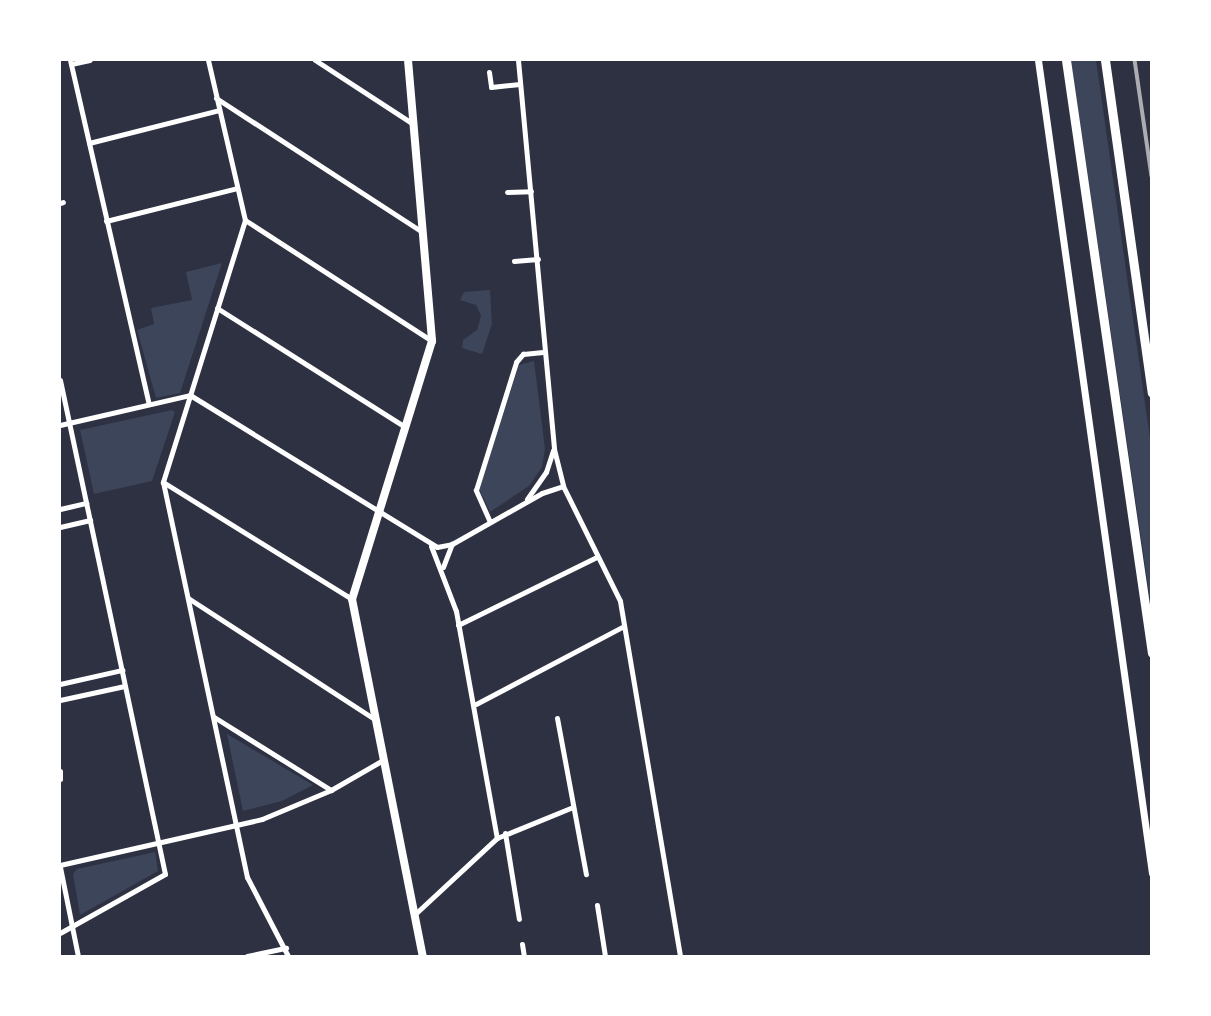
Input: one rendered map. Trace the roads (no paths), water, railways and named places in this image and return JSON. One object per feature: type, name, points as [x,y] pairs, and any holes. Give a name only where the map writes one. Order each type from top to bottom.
[{"type":"highway","points":[[1066,60],[1152,653]]},
{"type":"highway","points":[[1105,60],[1152,393]]},
{"type":"main road","points":[[408,60],[432,341],[352,599],[423,957]]},
{"type":"street","points":[[90,60],[71,62],[149,404]]},
{"type":"street","points":[[208,60],[245,220],[163,482],[247,877],[286,948],[288,957]]},
{"type":"street","points":[[315,60],[413,124]]},
{"type":"street","points":[[518,60],[538,259],[542,352],[554,449],[563,486],[620,601],[680,957]]},
{"type":"street","points":[[1038,60],[1152,873]]},
{"type":"street","points":[[489,72],[491,87],[520,84]]},
{"type":"street","points":[[216,98],[422,232]]},
{"type":"street","points":[[89,143],[219,110]]},
{"type":"street","points":[[106,221],[237,188]]},
{"type":"street","points":[[507,192],[531,191]]},
{"type":"street","points":[[245,220],[432,341]]},
{"type":"street","points":[[514,261],[538,259]]},
{"type":"street","points":[[217,308],[405,427]]},
{"type":"street","points":[[490,522],[476,490],[516,362],[523,354],[542,352]]},
{"type":"street","points":[[60,380],[165,874],[60,933]]},
{"type":"street","points":[[60,425],[190,395],[431,546],[443,570],[476,704],[497,838]]},
{"type":"street","points":[[519,506],[540,483],[554,449]]},
{"type":"street","points":[[163,482],[352,599]]},
{"type":"street","points":[[431,546],[452,544],[519,506],[563,486]]},
{"type":"street","points":[[60,509],[86,503]]},
{"type":"street","points":[[60,527],[90,520]]},
{"type":"street","points":[[443,570],[452,544]]},
{"type":"street","points":[[458,625],[597,557]]},
{"type":"street","points":[[188,598],[376,720]]},
{"type":"street","points":[[476,704],[624,626]]},
{"type":"street","points":[[60,684],[122,670]]},
{"type":"street","points":[[60,700],[125,686]]},
{"type":"street","points":[[214,717],[331,790]]},
{"type":"street","points":[[557,718],[586,874]]},
{"type":"street","points":[[78,957],[60,866],[159,842],[237,827],[331,790],[383,760]]},
{"type":"street","points":[[60,771],[60,779]]},
{"type":"street","points":[[414,915],[497,838],[573,807]]},
{"type":"street","points":[[505,833],[519,919]]},
{"type":"street","points":[[597,905],[605,957]]},
{"type":"street","points":[[522,944],[524,957]]},
{"type":"street","points":[[247,957],[286,948]]},
{"type":"railway","points":[[1135,60],[1152,176]]}]
